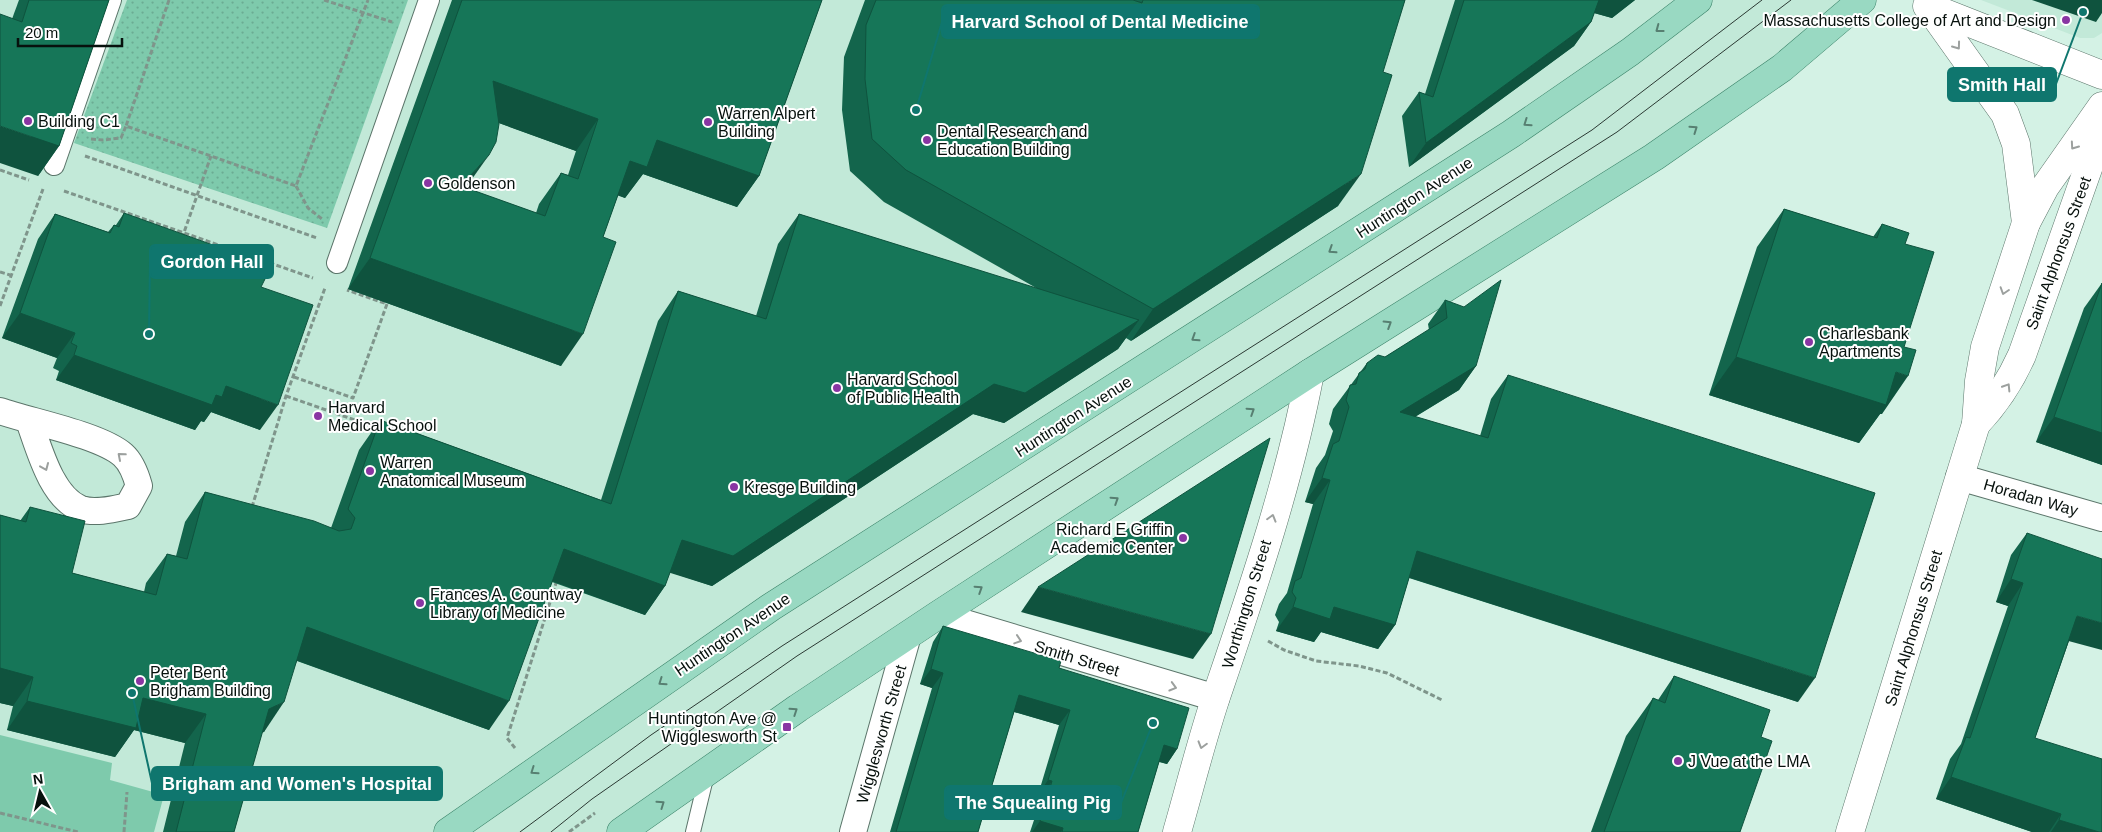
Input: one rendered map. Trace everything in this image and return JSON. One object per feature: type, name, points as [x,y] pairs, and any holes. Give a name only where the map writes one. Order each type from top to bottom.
[{"type":"main road","name":"Huntington Avenue","points":[[448,832],[771,607],[1511,134],[1630,52],[1698,0]]},
{"type":"main road","points":[[621,832],[708,770],[938,615],[1310,373],[1654,157],[1782,68],[1862,0]]},
{"type":"main road","points":[[1922,3],[2102,75]]},
{"type":"main road","points":[[1922,3],[2005,114],[2016,144],[2026,223]]},
{"type":"main road","name":"Saint Alphonsus Street","points":[[1852,832],[1976,424],[1979,381],[1985,347],[2026,223],[2045,187],[2102,106]]},
{"type":"main road","name":"Saint Alphonsus Street","points":[[1976,424],[1996,403],[2010,382],[2022,355],[2102,129]]},
{"type":"main road","name":"Worthington Street","points":[[1176,832],[1216,698],[1242,625],[1301,417],[1310,373]]},
{"type":"street","points":[[57,156],[111,0]]},
{"type":"street","points":[[340,255],[429,0]]},
{"type":"street","points":[[0,411],[29,421]]},
{"type":"street","name":"Horadan Way","points":[[1959,477],[2102,518]]},
{"type":"street","name":"Smith Street","points":[[938,615],[1216,698]]},
{"type":"street","name":"Wigglesworth Street","points":[[853,832],[908,635]]},
{"type":"lane","points":[[693,832],[708,770]]},
{"type":"path","points":[[86,138],[103,140],[120,138],[126,126],[170,0]]},
{"type":"path","points":[[324,0],[418,30]]},
{"type":"path","points":[[296,186],[368,0]]},
{"type":"path","points":[[126,126],[296,186],[308,208],[316,216]]},
{"type":"path","points":[[57,156],[197,195],[340,255]]},
{"type":"path","points":[[182,240],[211,156]]},
{"type":"path","points":[[0,170],[35,182]]},
{"type":"path","points":[[0,306],[44,185]]},
{"type":"path","points":[[63,191],[318,280]]},
{"type":"path","points":[[0,272],[10,275]]},
{"type":"path","points":[[251,511],[286,396],[327,283]]},
{"type":"path","points":[[294,377],[353,398],[386,304],[344,289]]},
{"type":"path","points":[[286,396],[380,428]]},
{"type":"path","points":[[516,750],[507,738],[558,575]]},
{"type":"path","points":[[1242,625],[1284,650],[1316,661],[1358,666],[1387,673],[1442,700]]},
{"type":"path","points":[[124,832],[128,792]]},
{"type":"path","points":[[0,813],[78,832]]},
{"type":"shaded area","points":[[0,0],[1862,0],[1782,68],[621,832],[0,832]]},
{"type":"shaded area","name":"Massachusetts College of Art and Design","points":[[1981,0],[2102,0],[2102,33],[2094,38],[2080,38]]},
{"type":"green space","points":[[127,0],[408,0],[327,228],[74,143]]},
{"type":"green space","points":[[0,735],[112,763],[110,780],[164,795],[154,832],[0,832]]},
{"type":"building","points":[[29,0],[109,0],[59,146],[0,126],[0,14],[22,22]]},
{"type":"building","points":[[462,0],[822,0],[759,176],[657,140],[647,167],[630,161],[603,237],[616,242],[583,334],[370,258]],"holes":[[[493,81],[598,119],[578,179],[561,173],[545,216],[461,186],[489,155],[496,142],[499,124]]]},
{"type":"building","points":[[876,0],[1133,0],[1142,3],[1143,0],[1405,0],[1383,72],[1392,75],[1361,174],[1153,309],[906,170],[872,139],[865,79],[866,25]]},
{"type":"building","points":[[1464,0],[1599,0],[1591,22],[1426,143],[1419,92],[1433,97]]},
{"type":"building","name":"Charlesbank Apartments","points":[[1784,209],[1877,238],[1882,224],[1909,233],[1905,244],[1934,252],[1904,347],[1916,350],[1908,376],[1896,372],[1886,405],[1736,357]]},
{"type":"building","points":[[124,213],[263,263],[258,277],[265,279],[261,287],[313,305],[278,405],[226,386],[222,397],[216,395],[212,405],[74,355],[77,346],[71,343],[75,333],[20,313],[55,214],[110,233],[114,225],[119,227]]},
{"type":"building","points":[[799,214],[1139,320],[1025,393],[994,384],[733,556],[682,540],[665,586],[564,549],[509,701],[307,627],[284,702],[269,709],[234,832],[176,832],[206,714],[143,698],[136,728],[27,701],[33,677],[0,668],[0,515],[26,522],[30,507],[85,521],[72,573],[156,595],[167,554],[187,559],[205,492],[314,521],[339,531],[351,529],[355,518],[348,509],[380,420],[611,504],[678,291],[766,319]]},
{"type":"building","points":[[1501,280],[1476,366],[1400,412],[1488,438],[1508,375],[1875,493],[1815,678],[1417,551],[1395,625],[1334,607],[1330,619],[1293,607],[1296,598],[1292,592],[1295,581],[1301,578],[1330,480],[1322,478],[1333,444],[1339,441],[1349,407],[1346,400],[1350,385],[1356,384],[1359,373],[1365,369],[1367,363],[1378,355],[1385,357],[1447,318],[1445,300],[1464,307]]},
{"type":"building","points":[[2102,283],[2102,433],[2054,417]]},
{"type":"building","name":"Richard E Griffin Academic Center","points":[[1270,438],[1211,634],[1038,587]]},
{"type":"building","points":[[2027,533],[2102,559],[2102,623],[2077,616],[2035,738],[2102,759],[2102,832],[2059,820],[2061,814],[1951,777],[1966,737],[1970,738],[2023,583],[2011,579]]},
{"type":"building","points":[[943,626],[1061,661],[1059,668],[1189,708],[1177,749],[1164,745],[1138,832],[1062,832],[1063,828],[1040,821],[1052,781],[1048,780],[1070,710],[1019,695],[978,832],[896,832],[943,673],[931,669]]},
{"type":"building","name":"J Vue at the LMA","points":[[1674,676],[1770,710],[1761,737],[1772,741],[1740,832],[1604,832],[1653,698],[1665,703]]},
{"type":"tram line","points":[[520,832],[651,735],[782,646],[1592,130],[1762,0]]},
{"type":"tram line","points":[[551,832],[592,799],[797,656],[1617,132],[1791,0]]},
{"type":"place","name":"Smith Hall","points":[[2083,12]]},
{"type":"place","name":"Massachusetts College of Art and Design","points":[[2066,20]]},
{"type":"place","name":"Harvard School of Dental Medicine","points":[[916,110]]},
{"type":"place","name":"Building C1","points":[[28,121]]},
{"type":"place","name":"Warren Alpert Building","points":[[708,122]]},
{"type":"place","name":"Dental Research and Education Building","points":[[927,140]]},
{"type":"place","name":"Goldenson","points":[[428,183]]},
{"type":"place","name":"Gordon Hall","points":[[149,334]]},
{"type":"place","name":"Charlesbank Apartments","points":[[1809,342]]},
{"type":"place","name":"Harvard School of Public Health","points":[[837,388]]},
{"type":"place","name":"Harvard Medical School","points":[[318,416]]},
{"type":"place","name":"Warren Anatomical Museum","points":[[370,471]]},
{"type":"place","name":"Kresge Building","points":[[734,487]]},
{"type":"place","name":"Richard E Griffin Academic Center","points":[[1183,538]]},
{"type":"place","name":"Frances A. Countway Library of Medicine","points":[[420,603]]},
{"type":"place","name":"Peter Bent Brigham Building","points":[[140,681]]},
{"type":"place","name":"Brigham and Women's Hospital","points":[[132,693]]},
{"type":"place","name":"The Squealing Pig","points":[[1153,723]]},
{"type":"place","name":"Huntington Ave @ Wigglesworth St","points":[[787,727]]},
{"type":"place","name":"J Vue at the LMA","points":[[1678,761]]}]
